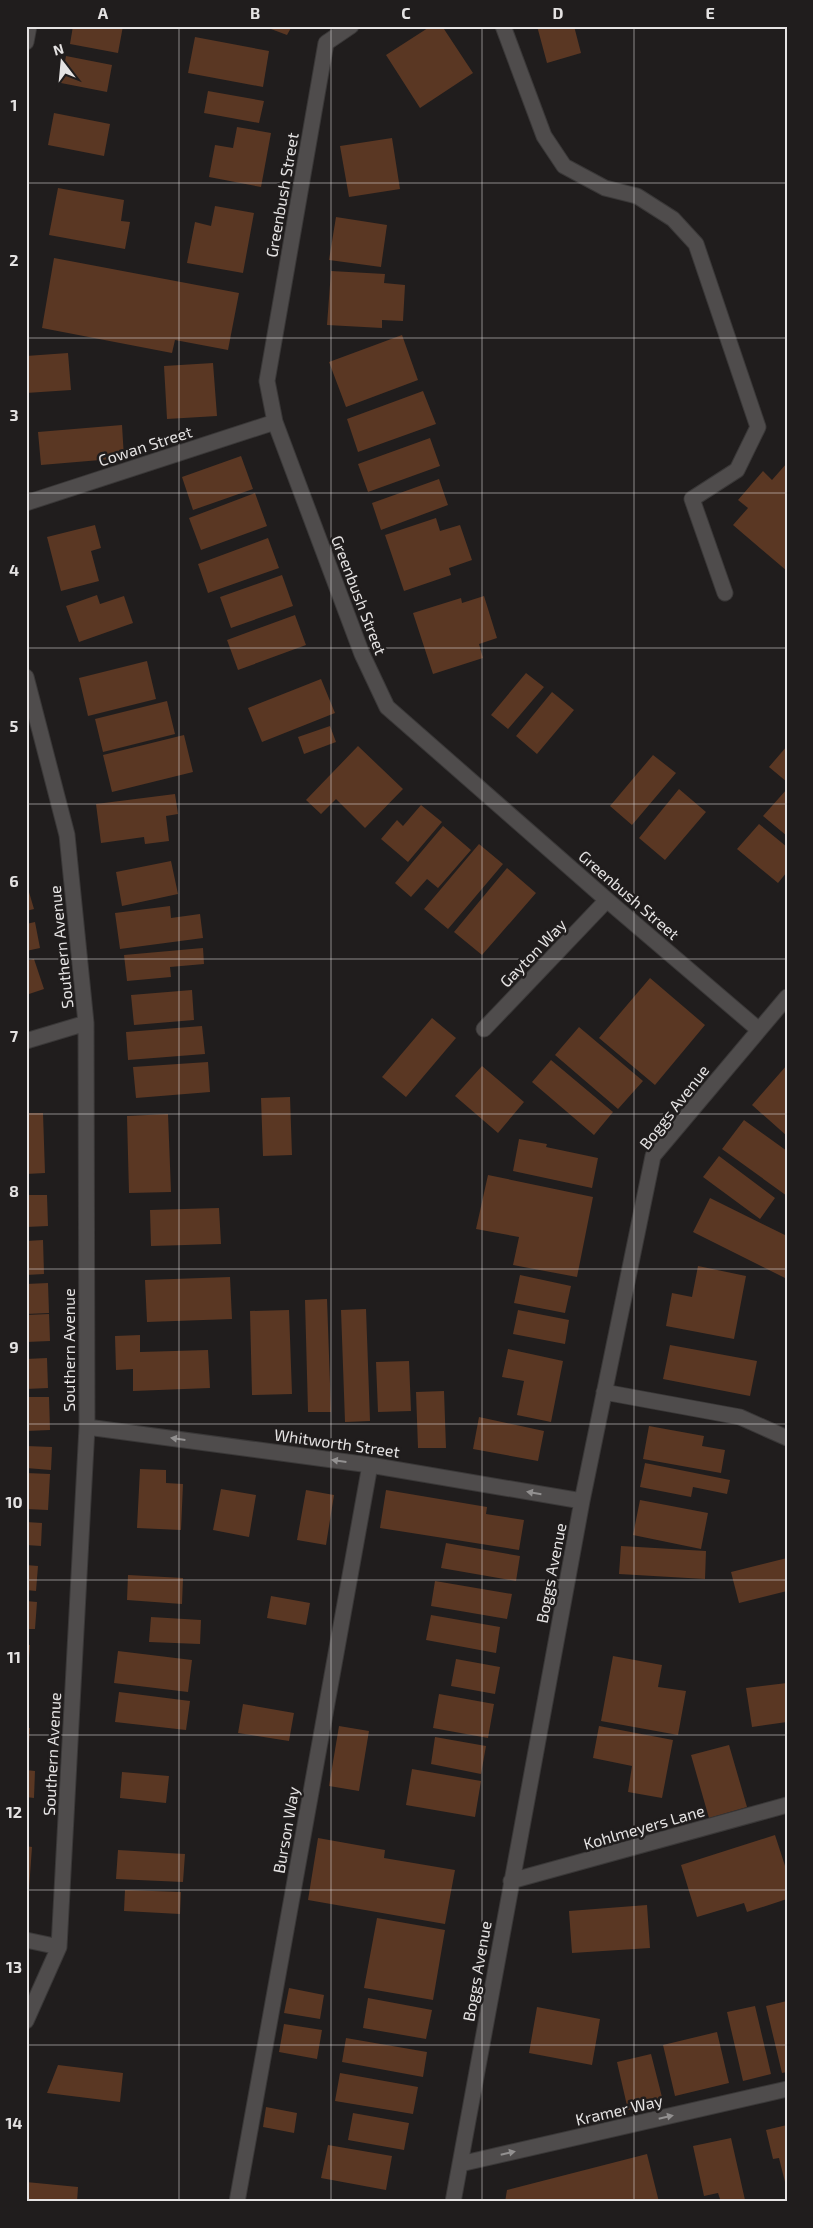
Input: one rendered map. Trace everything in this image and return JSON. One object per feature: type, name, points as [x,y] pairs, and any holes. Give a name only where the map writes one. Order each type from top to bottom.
[{"type":"street","points":[[26,42],[29,26]]},
{"type":"street","name":"Greenbush Street","points":[[351,26],[326,43],[267,381],[275,422],[362,654],[388,707],[607,900],[759,1030]]},
{"type":"street","points":[[503,26],[544,136],[564,166],[605,188],[637,196],[673,220],[696,244],[758,427],[737,470],[692,499],[725,593]]},
{"type":"street","name":"Cowan Street","points":[[26,503],[275,422]]},
{"type":"street","name":"Southern Avenue","points":[[26,677],[67,835],[86,1023],[87,1427],[60,1947],[26,2022]]},
{"type":"street","name":"Gayton Way","points":[[484,1029],[607,900]]},
{"type":"street","name":"Boggs Avenue","points":[[453,2202],[582,1501],[653,1156],[787,997]]},
{"type":"street","points":[[26,1041],[86,1023]]},
{"type":"street","points":[[604,1392],[740,1417],[787,1438]]},
{"type":"street","name":"Whitworth Street","points":[[87,1427],[370,1465],[582,1501]]},
{"type":"street","name":"Burson Way","points":[[237,2202],[370,1465]]},
{"type":"street","name":"Kohlmeyers Lane","points":[[511,1882],[787,1805]]},
{"type":"street","points":[[26,1940],[60,1947]]},
{"type":"street","name":"Kramer Way","points":[[460,2164],[787,2089]]},
{"type":"building","points":[[73,26],[123,26],[118,53],[70,44]]},
{"type":"building","points":[[263,26],[292,26],[287,35]]},
{"type":"building","points":[[431,26],[442,26],[473,73],[420,108],[386,55]]},
{"type":"building","points":[[537,26],[574,26],[581,53],[547,63]]},
{"type":"building","points":[[195,37],[269,51],[263,87],[188,73]]},
{"type":"building","points":[[66,56],[112,65],[107,92],[61,83]]},
{"type":"building","points":[[208,91],[264,101],[259,123],[204,113]]},
{"type":"building","points":[[54,113],[110,124],[104,156],[48,145]]},
{"type":"building","points":[[237,127],[271,133],[261,187],[209,177],[215,145],[233,148]]},
{"type":"building","points":[[392,138],[400,189],[349,197],[340,146]]},
{"type":"building","points":[[58,188],[124,200],[121,221],[130,222],[125,249],[49,235]]},
{"type":"building","points":[[215,206],[254,213],[243,273],[187,263],[195,222],[211,226]]},
{"type":"building","points":[[336,217],[387,225],[381,267],[329,260]]},
{"type":"building","points":[[54,258],[239,293],[228,350],[175,340],[172,353],[42,328]]},
{"type":"building","points":[[331,271],[385,274],[384,283],[405,285],[403,321],[382,320],[382,328],[327,325]]},
{"type":"building","points":[[402,335],[418,380],[346,407],[329,362]]},
{"type":"building","points":[[68,353],[71,390],[26,393],[26,356]]},
{"type":"building","points":[[213,363],[217,416],[167,419],[164,366]]},
{"type":"building","points":[[423,391],[436,424],[358,452],[347,419]]},
{"type":"building","points":[[122,425],[124,458],[41,465],[38,432]]},
{"type":"building","points":[[430,438],[440,466],[368,492],[358,464]]},
{"type":"building","points":[[241,456],[253,489],[193,510],[182,477]]},
{"type":"building","points":[[787,463],[787,571],[733,525],[748,508],[738,500],[763,471],[772,480]]},
{"type":"building","points":[[439,479],[448,505],[381,530],[372,503]]},
{"type":"building","points":[[255,493],[267,526],[201,550],[189,518]]},
{"type":"building","points":[[436,518],[440,531],[460,525],[472,560],[449,568],[451,575],[404,591],[385,535]]},
{"type":"building","points":[[95,525],[101,548],[91,551],[99,581],[61,591],[47,537]]},
{"type":"building","points":[[268,538],[279,568],[208,593],[198,564]]},
{"type":"building","points":[[282,575],[293,606],[231,628],[220,597]]},
{"type":"building","points":[[97,595],[100,604],[124,596],[133,623],[79,642],[66,606]]},
{"type":"building","points":[[484,596],[497,638],[479,644],[483,658],[433,674],[413,613],[461,598],[462,603]]},
{"type":"building","points":[[295,615],[306,645],[238,670],[227,640]]},
{"type":"building","points":[[147,661],[156,699],[88,716],[79,678]]},
{"type":"building","points":[[526,673],[544,687],[508,729],[491,715]]},
{"type":"building","points":[[321,679],[335,713],[262,742],[248,708]]},
{"type":"building","points":[[552,692],[574,710],[537,754],[516,736]]},
{"type":"building","points":[[167,701],[175,734],[103,752],[95,719]]},
{"type":"building","points":[[330,726],[336,742],[304,754],[298,737]]},
{"type":"building","points":[[184,735],[193,772],[112,792],[103,755]]},
{"type":"building","points":[[358,746],[403,789],[365,828],[336,799],[321,814],[306,800]]},
{"type":"building","points":[[787,746],[787,782],[769,767]]},
{"type":"building","points":[[653,755],[676,773],[632,825],[610,806]]},
{"type":"building","points":[[679,789],[706,812],[665,860],[639,838]]},
{"type":"building","points":[[787,789],[787,836],[763,816]]},
{"type":"building","points":[[175,794],[178,814],[166,816],[169,841],[145,844],[144,837],[101,843],[96,804]]},
{"type":"building","points":[[421,805],[442,822],[408,862],[381,839],[397,820],[403,826]]},
{"type":"building","points":[[759,824],[787,847],[787,872],[778,883],[737,849]]},
{"type":"building","points":[[443,826],[471,850],[438,888],[427,879],[411,897],[395,883]]},
{"type":"building","points":[[479,844],[503,864],[448,929],[424,909]]},
{"type":"building","points":[[171,861],[178,894],[122,906],[116,872]]},
{"type":"building","points":[[507,868],[536,893],[482,955],[454,932]]},
{"type":"building","points":[[26,882],[34,909],[26,911]]},
{"type":"building","points":[[170,906],[171,918],[200,914],[203,938],[120,949],[115,913]]},
{"type":"building","points":[[35,922],[40,948],[26,951],[26,924]]},
{"type":"building","points":[[203,948],[204,964],[170,967],[171,977],[127,981],[124,955]]},
{"type":"building","points":[[34,959],[44,989],[26,995],[26,961]]},
{"type":"building","points":[[650,978],[705,1025],[655,1085],[599,1038]]},
{"type":"building","points":[[192,990],[194,1020],[134,1025],[131,995]]},
{"type":"building","points":[[432,1018],[456,1038],[406,1097],[382,1077]]},
{"type":"building","points":[[202,1026],[205,1054],[128,1060],[126,1032]]},
{"type":"building","points":[[579,1027],[643,1081],[618,1109],[555,1055]]},
{"type":"building","points":[[551,1060],[613,1112],[594,1135],[532,1082]]},
{"type":"building","points":[[208,1062],[210,1092],[136,1098],[133,1067]]},
{"type":"building","points":[[787,1065],[787,1136],[752,1105]]},
{"type":"building","points":[[482,1066],[524,1102],[498,1133],[455,1096]]},
{"type":"building","points":[[290,1097],[292,1155],[263,1156],[261,1098]]},
{"type":"building","points":[[26,1113],[43,1113],[45,1173],[26,1174]]},
{"type":"building","points":[[168,1114],[171,1192],[129,1193],[127,1116]]},
{"type":"building","points":[[744,1120],[787,1151],[787,1196],[722,1149]]},
{"type":"building","points":[[519,1139],[547,1144],[546,1147],[598,1158],[592,1188],[513,1171]]},
{"type":"building","points":[[719,1156],[775,1198],[760,1219],[703,1177]]},
{"type":"building","points":[[488,1175],[593,1197],[577,1277],[513,1265],[519,1237],[476,1229]]},
{"type":"building","points":[[26,1195],[47,1195],[48,1226],[26,1227]]},
{"type":"building","points":[[710,1198],[787,1236],[787,1279],[693,1232]]},
{"type":"building","points":[[219,1208],[221,1244],[151,1246],[150,1210]]},
{"type":"building","points":[[43,1240],[44,1274],[26,1275],[26,1241]]},
{"type":"building","points":[[698,1266],[746,1276],[734,1339],[666,1326],[672,1293],[692,1297]]},
{"type":"building","points":[[520,1275],[571,1286],[565,1313],[514,1303]]},
{"type":"building","points":[[230,1277],[232,1319],[147,1322],[145,1280]]},
{"type":"building","points":[[48,1283],[49,1313],[26,1314],[26,1284]]},
{"type":"building","points":[[327,1299],[331,1412],[308,1412],[305,1300]]},
{"type":"building","points":[[366,1309],[370,1421],[345,1422],[341,1310]]},
{"type":"building","points":[[289,1310],[292,1394],[252,1395],[250,1311]]},
{"type":"building","points":[[518,1310],[569,1320],[565,1344],[513,1334]]},
{"type":"building","points":[[49,1314],[50,1341],[26,1342],[26,1315]]},
{"type":"building","points":[[140,1335],[140,1352],[208,1350],[210,1388],[133,1391],[133,1369],[116,1370],[115,1336]]},
{"type":"building","points":[[670,1345],[757,1361],[750,1396],[663,1379]]},
{"type":"building","points":[[508,1349],[563,1361],[551,1422],[517,1415],[524,1381],[502,1377]]},
{"type":"building","points":[[47,1358],[48,1388],[26,1389],[26,1359]]},
{"type":"building","points":[[409,1361],[411,1411],[378,1412],[376,1362]]},
{"type":"building","points":[[444,1391],[446,1448],[418,1448],[416,1392]]},
{"type":"building","points":[[26,1397],[49,1397],[50,1430],[26,1431]]},
{"type":"building","points":[[479,1417],[544,1431],[538,1461],[473,1449]]},
{"type":"building","points":[[649,1426],[704,1436],[702,1446],[725,1450],[721,1473],[643,1459]]},
{"type":"building","points":[[26,1446],[52,1447],[51,1470],[26,1468]]},
{"type":"building","points":[[645,1463],[730,1480],[727,1494],[693,1487],[691,1497],[640,1487]]},
{"type":"building","points":[[140,1469],[166,1470],[166,1483],[183,1484],[181,1530],[137,1528]]},
{"type":"building","points":[[26,1473],[50,1474],[48,1510],[26,1509]]},
{"type":"building","points":[[221,1489],[256,1495],[249,1537],[213,1530]]},
{"type":"building","points":[[306,1490],[334,1495],[326,1545],[297,1540]]},
{"type":"building","points":[[386,1490],[487,1507],[486,1514],[524,1520],[519,1550],[380,1528]]},
{"type":"building","points":[[640,1500],[708,1513],[701,1549],[633,1535]]},
{"type":"building","points":[[26,1522],[42,1523],[41,1546],[26,1545]]},
{"type":"building","points":[[446,1543],[520,1556],[516,1581],[441,1568]]},
{"type":"building","points":[[621,1546],[706,1551],[705,1579],[619,1574]]},
{"type":"building","points":[[787,1558],[787,1591],[739,1603],[731,1572]]},
{"type":"building","points":[[26,1565],[38,1566],[36,1591],[26,1590]]},
{"type":"building","points":[[128,1575],[183,1578],[182,1604],[127,1600]]},
{"type":"building","points":[[435,1581],[512,1594],[507,1619],[431,1606]]},
{"type":"building","points":[[271,1596],[310,1603],[306,1625],[267,1618]]},
{"type":"building","points":[[26,1601],[37,1602],[35,1629],[26,1629]]},
{"type":"building","points":[[431,1615],[500,1627],[496,1653],[426,1640]]},
{"type":"building","points":[[151,1617],[201,1620],[200,1644],[149,1642]]},
{"type":"building","points":[[26,1645],[30,1645],[28,1671],[26,1670]]},
{"type":"building","points":[[118,1651],[192,1660],[188,1692],[114,1683]]},
{"type":"building","points":[[613,1656],[662,1665],[658,1687],[686,1691],[678,1735],[601,1721]]},
{"type":"building","points":[[456,1659],[500,1667],[495,1694],[451,1686]]},
{"type":"building","points":[[787,1683],[787,1722],[752,1727],[746,1688]]},
{"type":"building","points":[[119,1692],[190,1701],[186,1730],[115,1722]]},
{"type":"building","points":[[439,1694],[494,1704],[488,1738],[433,1728]]},
{"type":"building","points":[[243,1704],[294,1713],[289,1741],[238,1733]]},
{"type":"building","points":[[339,1726],[369,1731],[359,1791],[329,1786]]},
{"type":"building","points":[[599,1726],[673,1740],[662,1798],[628,1792],[632,1766],[593,1758]]},
{"type":"building","points":[[26,1728],[30,1728],[28,1759],[26,1759]]},
{"type":"building","points":[[435,1737],[486,1746],[481,1774],[431,1764]]},
{"type":"building","points":[[729,1745],[747,1807],[709,1818],[691,1755]]},
{"type":"building","points":[[412,1769],[481,1781],[475,1817],[406,1805]]},
{"type":"building","points":[[26,1770],[35,1771],[34,1798],[26,1797]]},
{"type":"building","points":[[122,1772],[169,1776],[166,1803],[120,1798]]},
{"type":"building","points":[[775,1835],[787,1872],[787,1899],[747,1912],[744,1903],[697,1917],[681,1865]]},
{"type":"building","points":[[318,1838],[385,1850],[384,1858],[455,1870],[445,1924],[308,1900]]},
{"type":"building","points":[[26,1846],[32,1847],[29,1889],[26,1889]]},
{"type":"building","points":[[118,1850],[185,1854],[183,1882],[116,1879]]},
{"type":"building","points":[[125,1890],[181,1892],[180,1914],[124,1911]]},
{"type":"building","points":[[647,1905],[650,1948],[572,1953],[569,1911]]},
{"type":"building","points":[[377,1918],[445,1930],[433,2000],[364,1988]]},
{"type":"building","points":[[289,1988],[324,1995],[320,2019],[284,2013]]},
{"type":"building","points":[[368,1998],[432,2010],[426,2039],[363,2028]]},
{"type":"building","points":[[787,2001],[787,2072],[782,2073],[766,2006]]},
{"type":"building","points":[[755,2006],[771,2074],[743,2081],[727,2012]]},
{"type":"building","points":[[537,2007],[600,2019],[592,2065],[529,2053]]},
{"type":"building","points":[[284,2024],[322,2030],[317,2059],[279,2052]]},
{"type":"building","points":[[717,2032],[729,2083],[675,2096],[663,2045]]},
{"type":"building","points":[[346,2038],[427,2052],[423,2077],[342,2062]]},
{"type":"building","points":[[651,2054],[663,2101],[628,2110],[617,2062]]},
{"type":"building","points":[[58,2065],[123,2073],[120,2102],[47,2093]]},
{"type":"building","points":[[340,2073],[418,2087],[413,2114],[335,2101]]},
{"type":"building","points":[[266,2107],[297,2113],[294,2133],[263,2127]]},
{"type":"building","points":[[353,2113],[409,2123],[404,2150],[348,2140]]},
{"type":"building","points":[[787,2125],[786,2186],[779,2158],[773,2159],[766,2130]]},
{"type":"building","points":[[731,2138],[745,2200],[721,2202],[718,2193],[704,2196],[693,2146]]},
{"type":"building","points":[[328,2145],[392,2156],[386,2190],[321,2178]]},
{"type":"building","points":[[647,2154],[659,2202],[505,2202],[507,2190]]},
{"type":"building","points":[[26,2182],[78,2187],[77,2202],[26,2202]]}]
